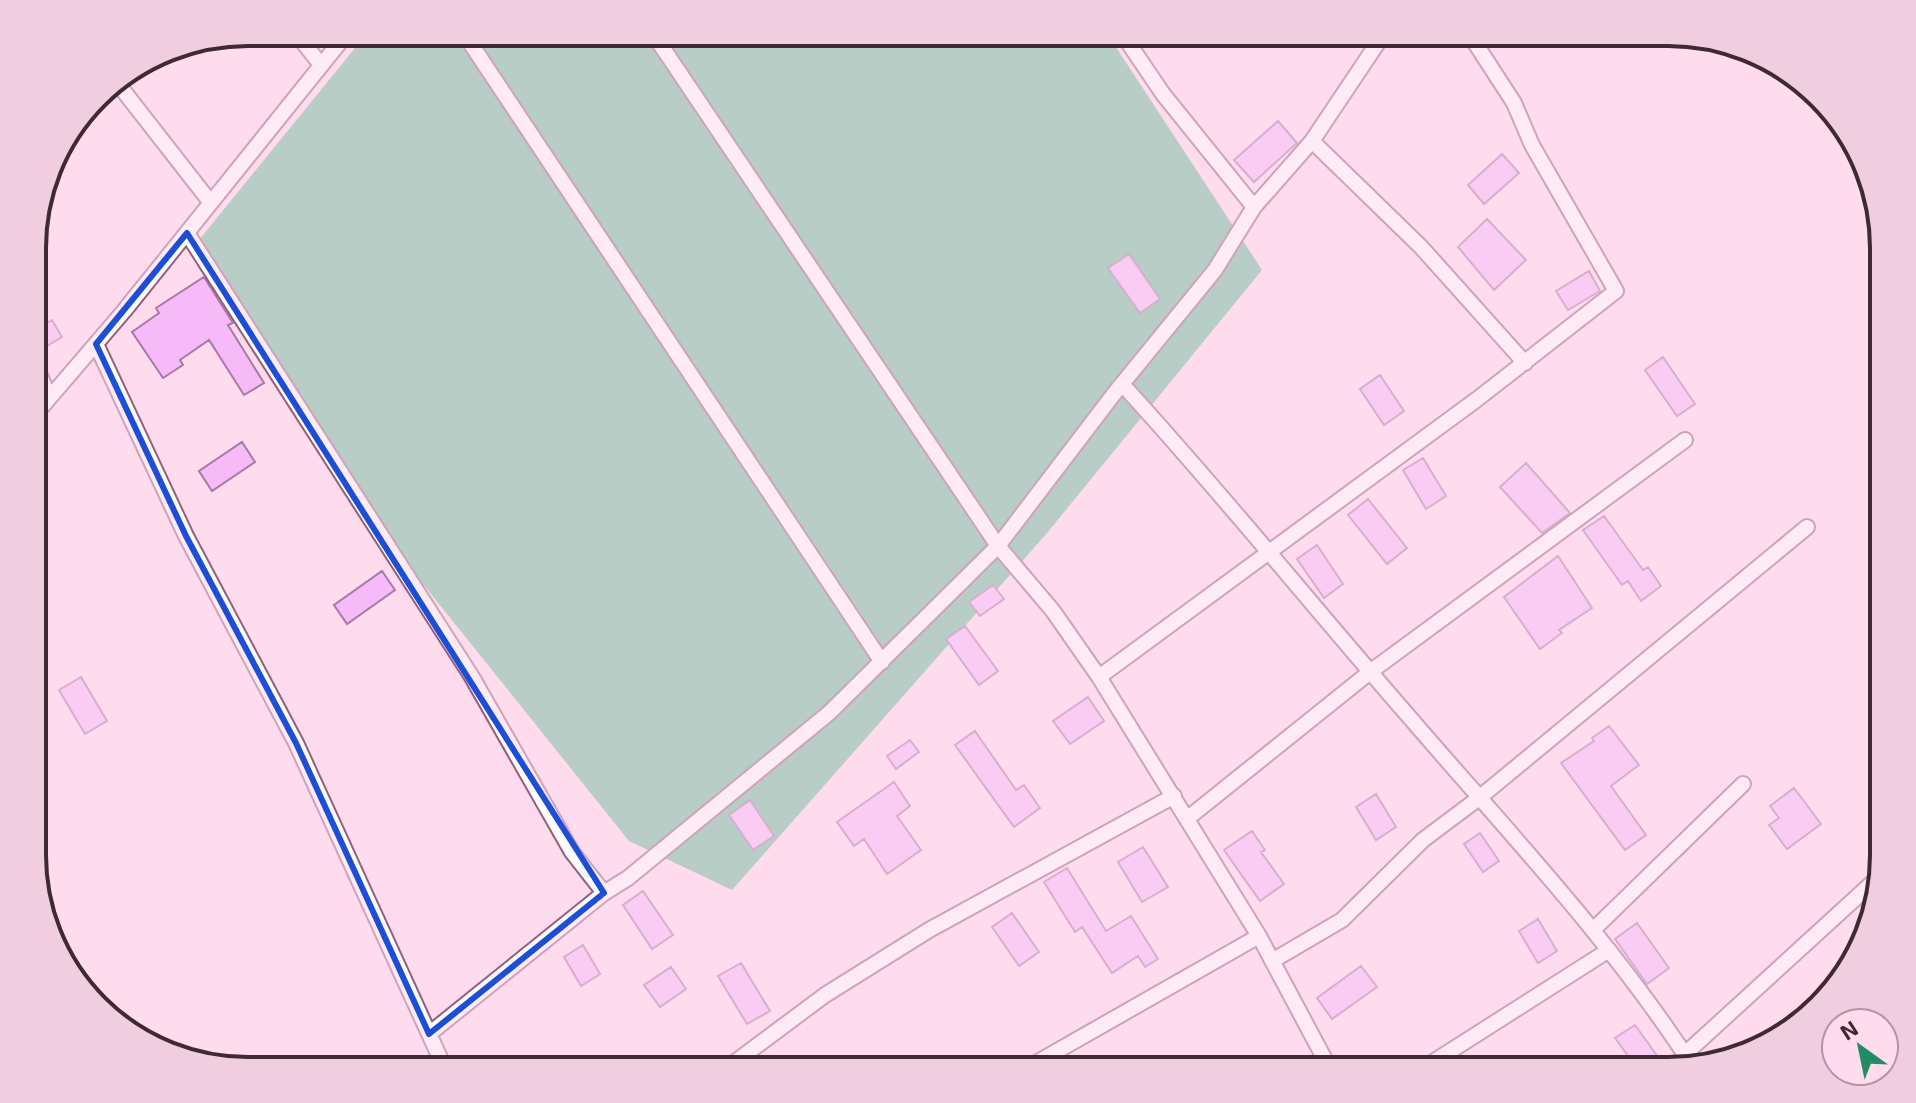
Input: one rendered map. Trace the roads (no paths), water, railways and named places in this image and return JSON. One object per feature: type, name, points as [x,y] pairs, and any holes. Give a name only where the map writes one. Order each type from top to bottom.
[{"type":"street","points":[[306,46],[321,65]]},
{"type":"street","points":[[46,401],[187,233],[337,46]]},
{"type":"street","points":[[472,46],[882,662]]},
{"type":"street","points":[[661,46],[998,546],[1053,611],[1099,677],[1259,936],[1323,1057]]},
{"type":"street","points":[[1130,46],[1163,94],[1254,207]]},
{"type":"street","points":[[429,1034],[604,893],[628,878],[829,713],[998,546],[1122,384],[1215,270],[1254,207],[1312,141],[1376,46]]},
{"type":"street","points":[[1099,677],[1525,363],[1616,291],[1532,145],[1514,103],[1477,46]]},
{"type":"street","points":[[123,90],[211,203]]},
{"type":"street","points":[[1312,141],[1421,247],[1525,363]]},
{"type":"street","points":[[187,233],[472,677],[572,852],[604,893]]},
{"type":"street","points":[[96,344],[186,536],[296,743],[440,1057]]},
{"type":"street","points":[[1122,384],[1206,476],[1593,930],[1686,1056]]},
{"type":"street","points":[[46,390],[49,397]]},
{"type":"street","points":[[1188,818],[1370,672],[1685,440]]},
{"type":"street","points":[[1272,961],[1342,920],[1423,840],[1479,798],[1807,527]]},
{"type":"street","points":[[1593,930],[1743,784]]},
{"type":"street","points":[[742,1057],[825,995],[929,930],[1174,796]]},
{"type":"street","points":[[1694,1055],[1866,889]]},
{"type":"street","points":[[1047,1057],[1259,936]]},
{"type":"street","points":[[1441,1057],[1609,950]]}]
